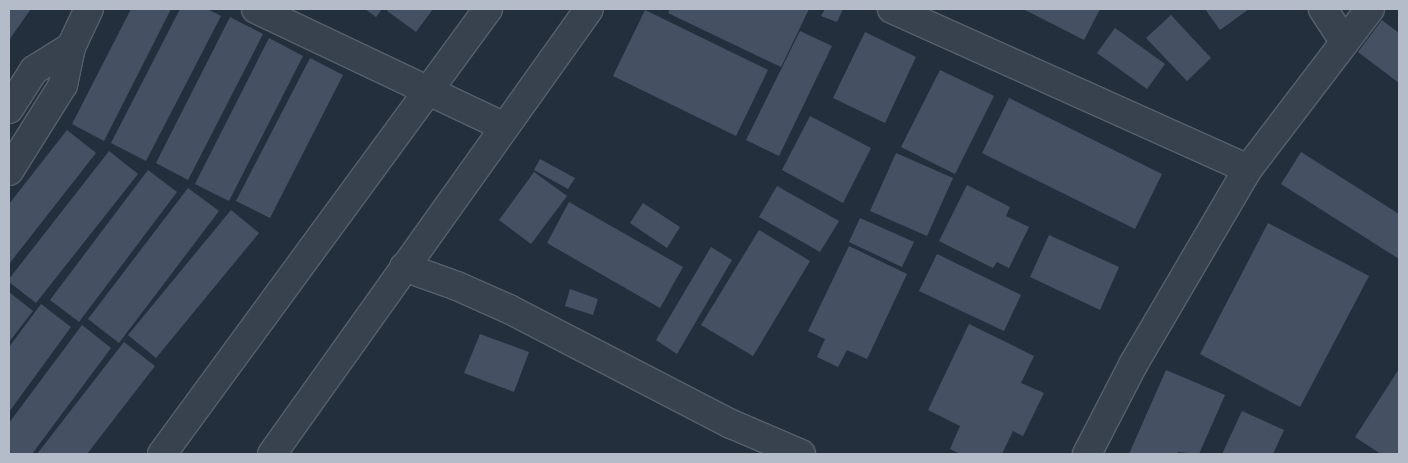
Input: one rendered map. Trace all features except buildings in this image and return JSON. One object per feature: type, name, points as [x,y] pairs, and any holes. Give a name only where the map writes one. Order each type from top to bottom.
[{"type":"street","points":[[9,171],[63,84],[70,47],[89,9]]},
{"type":"street","points":[[256,9],[504,128]]},
{"type":"street","points":[[162,454],[488,9]]},
{"type":"street","points":[[272,454],[589,9]]},
{"type":"street","points":[[892,9],[1248,169]]},
{"type":"street","points":[[1323,9],[1344,41]]},
{"type":"street","points":[[1088,454],[1134,363],[1248,169],[1370,9]]},
{"type":"street","points":[[9,109],[34,70],[70,47]]},
{"type":"street","points":[[404,267],[457,286],[509,309],[731,424],[801,454]]}]
